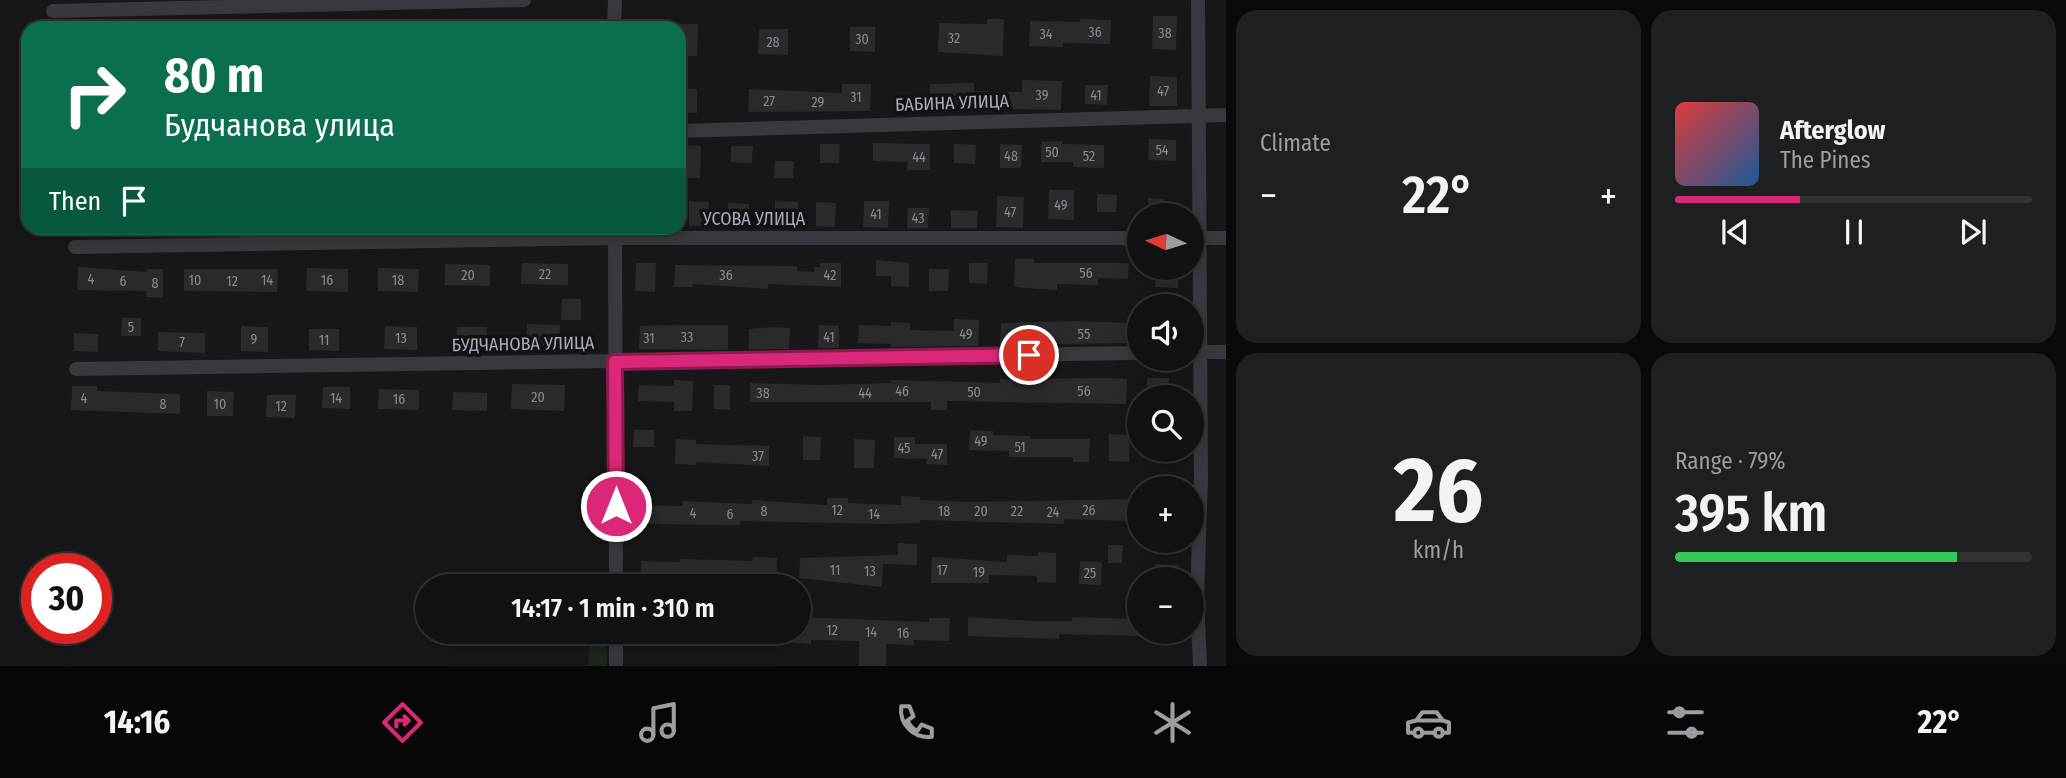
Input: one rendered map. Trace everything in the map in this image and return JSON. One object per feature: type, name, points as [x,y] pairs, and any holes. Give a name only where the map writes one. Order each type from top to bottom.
[{"type":"street","points":[[53,11],[524,0]]},
{"type":"street","points":[[614,21],[615,0]]},
{"type":"street","points":[[1196,203],[1198,0]]},
{"type":"street","name":"БАБИНА УЛИЦА","points":[[686,131],[1226,116]]},
{"type":"street","name":"УСОВА УЛИЦА","points":[[686,234],[1127,238]]},
{"type":"street","name":"УСОВА УЛИЦА","points":[[75,247],[538,235]]},
{"type":"street","points":[[615,235],[616,574]]},
{"type":"street","points":[[1204,238],[1226,238]]},
{"type":"street","points":[[1204,351],[1226,352]]},
{"type":"street","name":"БУДЧАНОВА УЛИЦА","points":[[76,369],[1127,353]]},
{"type":"street","points":[[1196,371],[1200,666]]},
{"type":"street","points":[[616,644],[616,666]]},
{"type":"shaded area","points":[[590,644],[606,644],[607,666],[588,666]]},
{"type":"building","points":[[1153,16],[1177,16],[1176,50],[1152,49]]},
{"type":"building","points":[[987,19],[1004,19],[1003,56],[938,52],[939,23],[987,24]]},
{"type":"building","points":[[1080,19],[1111,20],[1110,44],[1063,43],[1063,47],[1029,46],[1030,21],[1080,22]]},
{"type":"building","points":[[686,24],[698,24],[697,56],[686,56]]},
{"type":"building","points":[[850,27],[875,27],[875,52],[850,51]]},
{"type":"building","points":[[759,29],[788,29],[788,55],[758,54]]},
{"type":"building","points":[[1150,76],[1177,77],[1177,106],[1149,106]]},
{"type":"building","points":[[1022,80],[1062,81],[1061,110],[929,110],[930,84],[974,83],[974,91],[1022,92]]},
{"type":"building","points":[[842,84],[871,84],[870,111],[748,112],[749,89],[842,93]]},
{"type":"building","points":[[1085,85],[1108,85],[1107,105],[1085,104]]},
{"type":"building","points":[[686,88],[697,89],[697,113],[686,112]]},
{"type":"building","points":[[1149,139],[1176,140],[1176,161],[1148,160]]},
{"type":"building","points":[[1062,141],[1062,144],[1104,145],[1104,168],[1073,167],[1073,162],[1041,162],[1041,142]]},
{"type":"building","points":[[873,143],[930,144],[930,170],[907,170],[908,162],[873,161]]},
{"type":"building","points":[[820,144],[840,144],[839,163],[820,163]]},
{"type":"building","points":[[954,144],[976,145],[975,164],[954,163]]},
{"type":"building","points":[[1000,144],[1022,145],[1021,168],[1000,168]]},
{"type":"building","points":[[686,145],[701,146],[700,178],[686,178]]},
{"type":"building","points":[[731,146],[753,146],[752,163],[731,162]]},
{"type":"building","points":[[775,161],[794,161],[793,178],[774,178]]},
{"type":"building","points":[[1049,190],[1074,190],[1074,220],[1048,219]]},
{"type":"building","points":[[1097,194],[1117,195],[1116,212],[1097,212]]},
{"type":"building","points":[[997,196],[1024,197],[1023,228],[996,227]]},
{"type":"building","points":[[1148,198],[1164,199],[1164,203],[1148,203]]},
{"type":"building","points":[[689,201],[709,202],[708,226],[689,226]]},
{"type":"building","points":[[775,201],[798,202],[798,228],[775,228]]},
{"type":"building","points":[[864,201],[889,201],[888,228],[863,227]]},
{"type":"building","points":[[816,202],[836,203],[835,227],[816,226]]},
{"type":"building","points":[[728,203],[749,204],[749,228],[727,228]]},
{"type":"building","points":[[908,208],[929,208],[928,228],[907,228]]},
{"type":"building","points":[[951,210],[978,211],[977,228],[951,228]]},
{"type":"building","points":[[1015,259],[1034,259],[1034,263],[1127,263],[1127,279],[1098,278],[1098,285],[1057,284],[1057,290],[1014,287]]},
{"type":"building","points":[[876,260],[909,263],[909,287],[891,286],[891,276],[876,276]]},
{"type":"building","points":[[522,263],[568,264],[568,285],[521,284]]},
{"type":"building","points":[[636,263],[656,263],[655,292],[635,291]]},
{"type":"building","points":[[820,263],[841,263],[841,287],[768,284],[768,289],[693,284],[692,287],[674,287],[675,265],[797,266],[797,271],[814,272],[814,267],[820,267]]},
{"type":"building","points":[[969,263],[988,263],[987,284],[969,283]]},
{"type":"building","points":[[445,264],[490,265],[490,286],[445,285]]},
{"type":"building","points":[[78,267],[147,272],[147,269],[163,269],[163,298],[146,297],[147,291],[77,290]]},
{"type":"building","points":[[307,268],[348,269],[348,292],[306,291]]},
{"type":"building","points":[[378,268],[419,269],[418,292],[378,291]]},
{"type":"building","points":[[184,269],[278,269],[277,292],[184,291]]},
{"type":"building","points":[[929,269],[949,269],[948,291],[929,291]]},
{"type":"building","points":[[1155,280],[1178,280],[1178,288],[1155,287]]},
{"type":"building","points":[[562,299],[581,299],[581,320],[561,320]]},
{"type":"building","points":[[122,318],[141,318],[141,336],[121,336]]},
{"type":"building","points":[[954,319],[979,320],[978,346],[891,347],[891,344],[858,343],[859,325],[891,326],[891,322],[910,323],[910,330],[954,331]]},
{"type":"building","points":[[1001,323],[1127,323],[1127,343],[1000,345]]},
{"type":"building","points":[[527,324],[560,325],[559,350],[526,349]]},
{"type":"building","points":[[728,325],[728,350],[639,349],[640,326]]},
{"type":"building","points":[[819,325],[839,326],[839,348],[818,348]]},
{"type":"building","points":[[241,326],[268,327],[268,352],[241,351]]},
{"type":"building","points":[[385,326],[417,327],[417,350],[384,349]]},
{"type":"building","points":[[457,327],[487,327],[486,349],[456,348]]},
{"type":"building","points":[[790,328],[789,349],[749,349],[749,329]]},
{"type":"building","points":[[309,329],[339,329],[339,351],[309,350]]},
{"type":"building","points":[[158,332],[205,333],[205,353],[158,351]]},
{"type":"building","points":[[74,333],[98,334],[98,352],[74,351]]},
{"type":"building","points":[[1147,378],[1169,378],[1169,385],[1147,385]]},
{"type":"building","points":[[1000,379],[1127,379],[1126,404],[947,401],[947,410],[931,410],[931,402],[750,402],[750,383],[818,385],[891,383],[891,380],[1000,383]]},
{"type":"building","points":[[674,380],[693,381],[692,411],[674,411],[674,402],[638,401],[639,385],[674,386]]},
{"type":"building","points":[[512,384],[565,385],[564,411],[511,409]]},
{"type":"building","points":[[714,385],[730,385],[730,410],[714,409]]},
{"type":"building","points":[[72,386],[97,386],[97,391],[180,394],[180,414],[71,410]]},
{"type":"building","points":[[323,387],[350,387],[350,409],[322,408]]},
{"type":"building","points":[[379,389],[419,390],[419,410],[378,409]]},
{"type":"building","points":[[207,391],[234,392],[233,416],[207,416]]},
{"type":"building","points":[[453,392],[487,393],[487,411],[452,410]]},
{"type":"building","points":[[267,395],[296,395],[295,418],[266,417]]},
{"type":"building","points":[[634,430],[654,430],[654,447],[633,447]]},
{"type":"building","points":[[970,430],[993,431],[993,435],[1031,436],[1031,439],[1090,439],[1089,462],[1073,462],[1073,457],[1009,457],[1009,451],[969,450]]},
{"type":"building","points":[[1109,434],[1127,435],[1127,462],[1109,461]]},
{"type":"building","points":[[803,436],[821,437],[820,460],[803,460]]},
{"type":"building","points":[[894,437],[915,437],[915,444],[947,444],[947,465],[926,464],[927,459],[894,458]]},
{"type":"building","points":[[676,439],[696,440],[696,444],[769,446],[769,466],[696,462],[696,465],[675,464]]},
{"type":"building","points":[[854,439],[875,440],[874,468],[854,468]]},
{"type":"building","points":[[901,496],[920,497],[920,500],[970,502],[1127,499],[1127,521],[1064,519],[1064,524],[920,520],[920,523],[884,524],[740,521],[740,525],[639,524],[640,505],[683,506],[683,501],[752,504],[752,500],[827,505],[827,498],[848,498],[848,503],[901,505]]},
{"type":"building","points":[[898,543],[917,544],[917,565],[883,564],[882,587],[811,579],[811,574],[799,574],[800,558],[898,555]]},
{"type":"building","points":[[1108,545],[1123,545],[1122,563],[1108,563]]},
{"type":"building","points":[[1038,552],[1056,553],[1056,583],[1037,582],[1037,576],[989,575],[989,583],[931,583],[932,557],[1007,562],[1007,555],[1038,556]]},
{"type":"building","points":[[753,557],[777,558],[776,574],[640,574],[641,561],[752,561]]},
{"type":"building","points":[[1080,561],[1102,562],[1101,585],[1079,584]]},
{"type":"building","points":[[1155,564],[1179,565],[1179,567],[1155,567]]},
{"type":"building","points":[[811,617],[929,622],[929,618],[950,618],[949,641],[914,640],[914,645],[886,644],[886,666],[859,666],[859,641],[811,640]]},
{"type":"building","points":[[968,617],[1036,621],[1072,621],[1072,617],[1127,619],[1127,636],[1059,634],[1059,639],[968,636]]},
{"type":"route","points":[[616,506],[615,362],[1029,355]]}]
